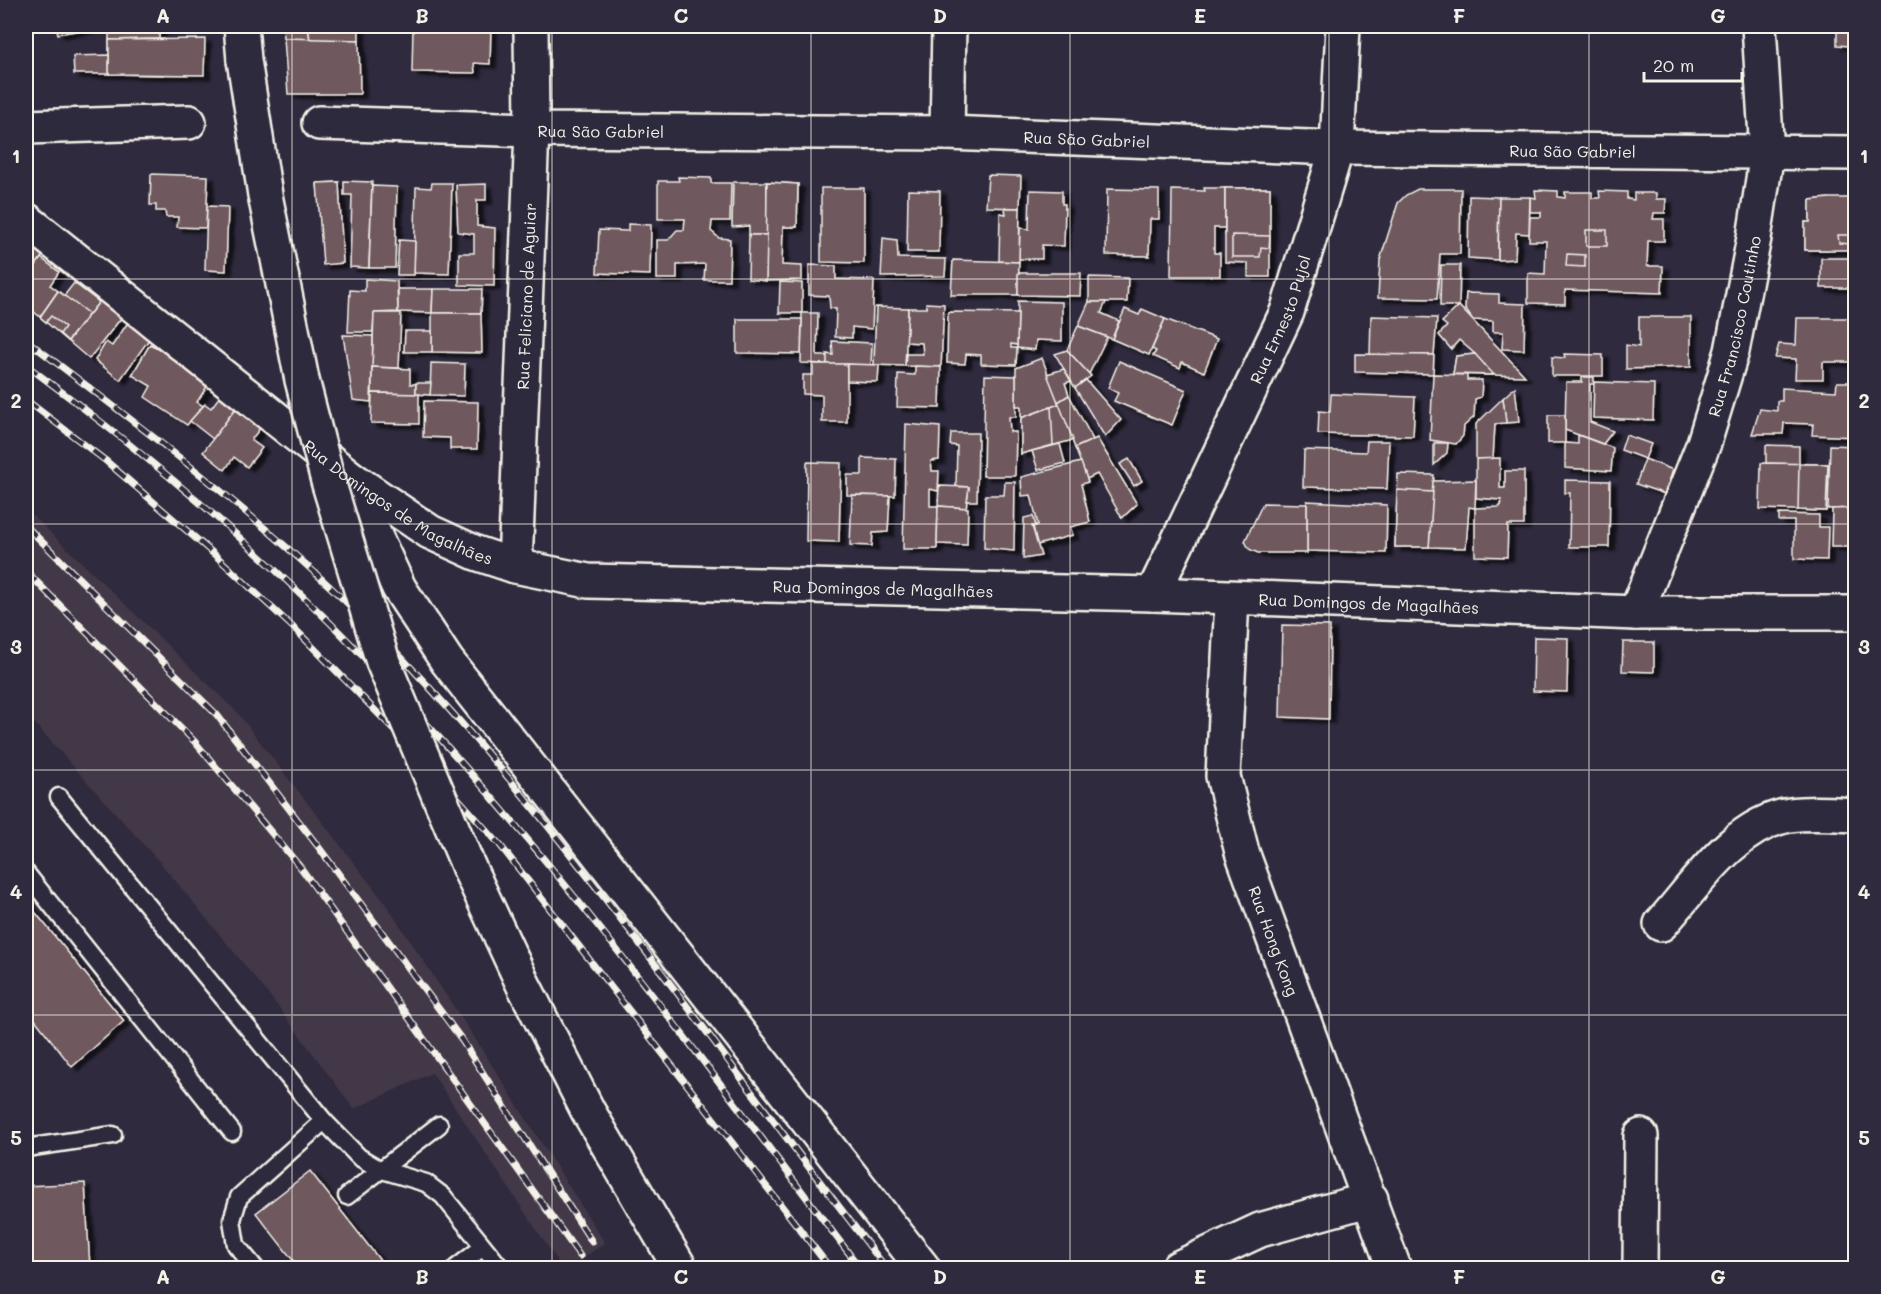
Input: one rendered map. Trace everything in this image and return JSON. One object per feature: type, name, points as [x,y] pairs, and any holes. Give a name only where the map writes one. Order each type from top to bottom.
[{"type":"street","points":[[242,26],[244,60],[265,195],[302,380],[328,481],[383,662],[469,868],[523,984],[588,1111],[680,1269]]},
{"type":"street","name":"Rua Feliciano de Aguiar","points":[[515,566],[532,130],[531,26]]},
{"type":"street","points":[[946,133],[949,26]]},
{"type":"street","name":"Rua Ernesto Pujol","points":[[1153,594],[1287,312],[1336,148],[1343,26]]},
{"type":"street","name":"Rua Francisco Coutinho","points":[[1636,613],[1704,442],[1732,351],[1754,238],[1767,153],[1759,26]]},
{"type":"street","points":[[26,127],[189,122]]},
{"type":"street","name":"Rua São Gabriel","points":[[319,123],[532,130],[946,133],[1336,148],[1856,153]]},
{"type":"street","name":"Rua Domingos de Magalhães","points":[[26,220],[352,479],[430,532],[476,553],[515,566],[588,581],[1153,594],[1232,599],[1636,613],[1856,613]]},
{"type":"street","points":[[352,479],[399,588],[447,661],[923,1269]]},
{"type":"street","name":"Rua Hong Kong","points":[[1232,599],[1223,776],[1229,809],[1267,923],[1371,1199],[1394,1269]]},
{"type":"street","points":[[1660,924],[1728,848],[1755,828],[1789,816],[1856,815]]},
{"type":"street","points":[[1640,1269],[1641,1136]]},
{"type":"street","points":[[1178,1269],[1260,1230],[1371,1199]]},
{"type":"lane","points":[[59,797],[324,1121],[359,1156],[379,1169],[426,1183],[443,1196],[501,1269]]},
{"type":"lane","points":[[26,873],[232,1132]]},
{"type":"lane","points":[[255,1269],[236,1245],[232,1220],[239,1197],[324,1121]]},
{"type":"lane","points":[[347,1196],[379,1169],[439,1125]]},
{"type":"lane","points":[[26,1148],[113,1135]]},
{"type":"lane","points":[[456,1269],[483,1247]]},
{"type":"shaded area","points":[[26,509],[237,712],[385,903],[474,1037],[605,1243],[568,1268],[562,1268],[432,1073],[354,1109],[270,996],[164,867],[26,714]]},
{"type":"building","points":[[56,26],[106,26],[58,34]]},
{"type":"building","points":[[109,26],[160,26],[159,39],[109,40]]},
{"type":"building","points":[[283,26],[308,26],[310,40],[284,38]]},
{"type":"building","points":[[308,26],[359,26],[359,40],[310,40]]},
{"type":"building","points":[[413,26],[491,26],[490,64],[474,63],[475,73],[412,72]]},
{"type":"building","points":[[1837,26],[1849,26],[1849,46],[1837,45]]},
{"type":"building","points":[[284,38],[359,40],[360,94],[288,94]]},
{"type":"building","points":[[164,39],[163,75],[109,74],[109,40]]},
{"type":"building","points":[[205,39],[204,75],[109,74],[109,40]]},
{"type":"building","points":[[109,55],[109,74],[74,74],[73,56]]},
{"type":"building","points":[[151,174],[208,176],[206,228],[177,227],[178,217],[166,217],[165,211],[156,211],[156,205],[150,205]]},
{"type":"building","points":[[988,175],[1021,176],[1020,208],[986,207]]},
{"type":"building","points":[[678,177],[711,178],[711,183],[731,183],[730,221],[712,221],[711,231],[719,238],[730,239],[729,280],[704,280],[705,264],[677,265],[677,279],[657,279],[657,240],[668,240],[677,230],[684,230],[685,219],[658,219],[658,181],[679,181]]},
{"type":"building","points":[[344,181],[372,182],[369,268],[350,267],[352,195],[344,195]]},
{"type":"building","points":[[339,182],[340,213],[320,214],[317,183]]},
{"type":"building","points":[[339,182],[343,263],[323,265],[317,183]]},
{"type":"building","points":[[733,182],[767,182],[767,235],[749,235],[749,226],[732,227]]},
{"type":"building","points":[[767,182],[798,184],[797,227],[783,227],[783,235],[767,235]]},
{"type":"building","points":[[767,182],[798,184],[797,227],[783,227],[782,265],[802,266],[802,280],[766,281]]},
{"type":"building","points":[[432,183],[452,183],[449,274],[414,273],[416,187],[431,188]]},
{"type":"building","points":[[486,184],[486,200],[477,200],[477,226],[495,228],[494,286],[459,285],[459,253],[474,253],[474,234],[458,232],[456,185]]},
{"type":"building","points":[[372,186],[397,187],[395,268],[369,268]]},
{"type":"building","points":[[821,188],[864,188],[864,263],[821,262]]},
{"type":"building","points":[[1204,188],[1225,188],[1225,228],[1214,228],[1214,253],[1220,253],[1220,276],[1171,276],[1172,190],[1205,191]]},
{"type":"building","points":[[1225,188],[1270,188],[1269,256],[1232,257],[1232,235],[1225,235]]},
{"type":"building","points":[[1225,188],[1270,188],[1270,277],[1248,277],[1248,263],[1225,262]]},
{"type":"building","points":[[1107,189],[1159,190],[1159,219],[1150,219],[1149,256],[1106,255]]},
{"type":"building","points":[[1418,189],[1461,189],[1460,254],[1440,254],[1437,299],[1378,298],[1380,260],[1398,203],[1406,195]]},
{"type":"building","points":[[908,190],[940,191],[939,252],[907,252]]},
{"type":"building","points":[[1030,190],[1062,191],[1062,204],[1065,204],[1064,246],[1042,245],[1042,259],[1019,259],[1020,228],[1029,229]]},
{"type":"building","points":[[1535,190],[1558,191],[1558,197],[1565,198],[1565,192],[1592,192],[1592,198],[1600,198],[1599,191],[1627,192],[1627,199],[1634,200],[1634,193],[1656,193],[1656,199],[1666,199],[1665,213],[1654,213],[1653,219],[1664,219],[1664,241],[1648,241],[1647,266],[1663,266],[1662,293],[1565,290],[1565,304],[1528,303],[1528,273],[1545,274],[1546,241],[1529,241],[1530,217],[1541,217],[1541,212],[1530,212],[1530,197],[1536,198]]},
{"type":"building","points":[[1469,196],[1499,197],[1498,260],[1468,258]]},
{"type":"building","points":[[1499,197],[1530,197],[1529,234],[1516,233],[1515,259],[1498,260]]},
{"type":"building","points":[[1829,198],[1828,250],[1805,250],[1805,222],[1810,222],[1810,200]]},
{"type":"building","points":[[1856,198],[1856,250],[1805,250],[1805,222],[1810,222],[1810,200]]},
{"type":"building","points":[[207,206],[228,207],[226,271],[205,270]]},
{"type":"building","points":[[1005,208],[1020,208],[1019,262],[999,261],[1000,213],[1006,214]]},
{"type":"building","points":[[628,224],[651,225],[650,275],[597,273],[599,230],[628,231]]},
{"type":"building","points":[[1586,230],[1607,230],[1607,246],[1586,246]]},
{"type":"building","points":[[26,231],[48,248],[26,280]]},
{"type":"building","points":[[749,235],[767,235],[766,281],[748,279]]},
{"type":"building","points":[[1232,235],[1270,236],[1269,248],[1261,247],[1260,257],[1232,257]]},
{"type":"building","points":[[1838,235],[1850,235],[1850,244],[1839,243]]},
{"type":"building","points":[[883,238],[897,240],[898,258],[946,259],[945,276],[881,277]]},
{"type":"building","points":[[399,240],[415,241],[414,275],[397,275]]},
{"type":"building","points":[[1567,254],[1585,255],[1585,267],[1566,266]]},
{"type":"building","points":[[41,258],[59,272],[50,285],[58,291],[40,317],[26,305],[26,280]]},
{"type":"building","points":[[1821,258],[1856,258],[1856,288],[1821,288]]},
{"type":"building","points":[[953,260],[1019,262],[1018,295],[951,295]]},
{"type":"building","points":[[809,265],[836,266],[836,279],[874,280],[872,329],[852,327],[852,338],[835,337],[836,309],[830,308],[829,296],[809,295]]},
{"type":"building","points":[[1441,265],[1460,265],[1459,306],[1440,306]]},
{"type":"building","points":[[1018,273],[1081,273],[1080,296],[1018,295]]},
{"type":"building","points":[[1089,277],[1128,278],[1127,302],[1089,302]]},
{"type":"building","points":[[365,279],[397,281],[398,312],[374,313],[373,332],[348,332],[350,290],[365,291]]},
{"type":"building","points":[[780,282],[802,283],[802,313],[779,313]]},
{"type":"building","points":[[74,283],[99,302],[68,341],[40,317],[58,291],[64,296]]},
{"type":"building","points":[[398,289],[433,289],[432,313],[398,312]]},
{"type":"building","points":[[433,289],[482,289],[481,313],[432,313]]},
{"type":"building","points":[[58,291],[89,314],[68,341],[60,334],[65,327],[51,316],[46,322],[40,317]]},
{"type":"building","points":[[107,292],[129,308],[99,346],[90,341],[97,333],[83,323]]},
{"type":"building","points":[[107,292],[129,308],[89,359],[68,341]]},
{"type":"building","points":[[1466,293],[1499,294],[1499,303],[1525,304],[1524,350],[1502,349],[1503,332],[1493,332],[1493,321],[1473,320],[1465,309]]},
{"type":"building","points":[[1018,301],[1062,302],[1062,341],[1036,340],[1035,350],[1017,348]]},
{"type":"building","points":[[1089,302],[1106,302],[1101,313],[1119,321],[1112,339],[1078,326]]},
{"type":"building","points":[[926,303],[944,304],[941,367],[905,366],[906,354],[923,354],[922,343],[906,342],[908,308],[927,308]]},
{"type":"building","points":[[1459,306],[1525,376],[1453,374],[1456,356],[1475,354],[1459,340],[1451,349],[1439,335],[1447,326],[1442,322]]},
{"type":"building","points":[[876,307],[908,308],[905,366],[874,365]]},
{"type":"building","points":[[1125,309],[1139,315],[1142,309],[1165,319],[1149,355],[1112,339]]},
{"type":"building","points":[[948,312],[1018,313],[1017,345],[1011,344],[1011,348],[1017,348],[1016,365],[981,364],[981,355],[966,354],[965,364],[947,363]]},
{"type":"building","points":[[374,313],[401,313],[399,368],[372,367]]},
{"type":"building","points":[[432,313],[481,313],[482,353],[432,352]]},
{"type":"building","points":[[802,313],[818,313],[817,356],[828,356],[827,364],[801,363]]},
{"type":"building","points":[[1371,316],[1437,318],[1434,355],[1370,355]]},
{"type":"building","points":[[1639,317],[1691,317],[1691,367],[1626,369],[1626,345],[1639,347]]},
{"type":"building","points":[[1797,318],[1853,318],[1852,362],[1823,362],[1823,379],[1795,379],[1796,359],[1775,358],[1779,344],[1796,345]]},
{"type":"building","points":[[1853,318],[1856,318],[1856,367],[1852,366]]},
{"type":"building","points":[[737,319],[802,319],[801,354],[737,353]]},
{"type":"building","points":[[1165,319],[1217,339],[1204,372],[1182,362],[1180,368],[1153,356],[1156,351],[1152,349]]},
{"type":"building","points":[[129,321],[150,338],[120,380],[95,360],[106,342],[112,346]]},
{"type":"building","points":[[1078,326],[1107,337],[1089,374],[1067,350]]},
{"type":"building","points":[[405,331],[432,331],[432,352],[404,352]]},
{"type":"building","points":[[343,335],[373,336],[371,402],[353,400]]},
{"type":"building","points":[[832,341],[872,343],[871,365],[827,364],[827,354],[833,355]]},
{"type":"building","points":[[150,344],[211,380],[197,402],[203,406],[187,425],[145,397],[151,386],[132,375]]},
{"type":"building","points":[[1067,350],[1091,376],[1075,388],[1055,354]]},
{"type":"building","points":[[1355,354],[1434,355],[1433,374],[1355,372]]},
{"type":"building","points":[[1475,354],[1494,375],[1453,374],[1456,356]]},
{"type":"building","points":[[1564,354],[1603,355],[1603,376],[1552,376],[1552,357],[1565,358]]},
{"type":"building","points":[[1042,358],[1059,404],[1021,418],[1021,406],[1016,406],[1016,368]]},
{"type":"building","points":[[1119,361],[1186,390],[1172,425],[1114,401],[1118,393],[1108,388]]},
{"type":"building","points":[[431,363],[465,364],[464,396],[430,395]]},
{"type":"building","points":[[813,364],[847,364],[847,422],[822,422],[822,395],[803,394],[803,375],[813,375]]},
{"type":"building","points":[[847,364],[879,365],[878,382],[847,381]]},
{"type":"building","points":[[915,366],[941,367],[940,408],[897,407],[898,374],[915,375]]},
{"type":"building","points":[[372,367],[410,369],[410,384],[416,384],[416,394],[372,393]]},
{"type":"building","points":[[1064,369],[1071,381],[1065,383],[1069,395],[1058,402],[1047,374]]},
{"type":"building","points":[[1433,374],[1467,375],[1467,380],[1482,380],[1481,397],[1475,399],[1474,417],[1464,426],[1463,436],[1456,444],[1430,440]]},
{"type":"building","points":[[985,375],[1016,376],[1016,417],[1009,417],[1010,432],[1016,432],[1015,476],[983,476]]},
{"type":"building","points":[[1582,377],[1594,377],[1594,384],[1590,384],[1590,422],[1613,431],[1603,444],[1565,430],[1566,382],[1582,382]]},
{"type":"building","points":[[1086,380],[1121,420],[1105,437],[1075,388]]},
{"type":"building","points":[[1594,382],[1654,384],[1653,420],[1593,418]]},
{"type":"building","points":[[1837,382],[1856,382],[1856,437],[1812,435],[1813,424],[1784,423],[1783,434],[1752,434],[1760,409],[1777,411],[1777,401],[1782,401],[1782,388],[1836,391]]},
{"type":"building","points":[[416,383],[431,383],[430,395],[416,394]]},
{"type":"building","points":[[1515,387],[1519,422],[1506,423],[1503,398]]},
{"type":"building","points":[[226,388],[241,401],[213,439],[190,421],[205,404],[211,408]]},
{"type":"building","points":[[372,393],[419,394],[419,424],[371,423]]},
{"type":"building","points":[[1331,394],[1415,397],[1413,436],[1318,434],[1319,411],[1330,412]]},
{"type":"building","points":[[1069,395],[1093,440],[1075,448],[1058,402]]},
{"type":"building","points":[[1503,398],[1506,423],[1495,424],[1493,459],[1476,459],[1476,424]]},
{"type":"building","points":[[424,401],[478,402],[477,449],[450,449],[450,438],[423,437]]},
{"type":"building","points":[[239,404],[264,423],[251,440],[262,448],[247,467],[234,457],[225,470],[203,452]]},
{"type":"building","points":[[1059,404],[1073,440],[1021,454],[1021,418]]},
{"type":"building","points":[[1051,407],[1053,445],[1021,454],[1021,418]]},
{"type":"building","points":[[1548,415],[1565,415],[1565,443],[1548,443]]},
{"type":"building","points":[[906,424],[940,427],[939,460],[931,461],[932,471],[939,471],[938,491],[930,489],[930,506],[938,506],[937,549],[903,549]]},
{"type":"building","points":[[951,433],[978,433],[977,501],[967,501],[969,487],[956,486],[957,446],[950,445]]},
{"type":"building","points":[[1578,435],[1613,448],[1611,471],[1565,468],[1565,443],[1578,444]]},
{"type":"building","points":[[1626,435],[1651,444],[1645,459],[1621,450]]},
{"type":"building","points":[[1097,438],[1137,504],[1122,518],[1097,474],[1087,479],[1075,448]]},
{"type":"building","points":[[1367,441],[1389,441],[1387,489],[1303,487],[1304,450],[1366,452]]},
{"type":"building","points":[[1434,443],[1448,443],[1447,453],[1434,465]]},
{"type":"building","points":[[1060,444],[1065,463],[1038,470],[1032,451]]},
{"type":"building","points":[[1766,445],[1799,446],[1799,464],[1766,463]]},
{"type":"building","points":[[1830,445],[1856,446],[1856,508],[1828,509]]},
{"type":"building","points":[[862,458],[896,459],[895,496],[847,495],[847,475],[862,475]]},
{"type":"building","points":[[1500,458],[1500,488],[1505,488],[1505,471],[1524,471],[1524,525],[1508,525],[1507,557],[1475,556],[1475,508],[1500,507],[1501,500],[1476,498],[1476,459]]},
{"type":"building","points":[[1129,459],[1142,481],[1134,486],[1120,464]]},
{"type":"building","points":[[1645,459],[1673,470],[1665,494],[1636,484]]},
{"type":"building","points":[[807,462],[841,463],[839,542],[806,541]]},
{"type":"building","points":[[1081,462],[1088,482],[1081,484],[1090,522],[1070,527],[1073,535],[1037,545],[1033,526],[1038,525],[1031,495],[1022,496],[1021,477]]},
{"type":"building","points":[[1761,463],[1828,464],[1826,511],[1760,509]]},
{"type":"building","points":[[1799,464],[1828,464],[1826,511],[1798,510]]},
{"type":"building","points":[[1398,474],[1434,475],[1429,547],[1395,547]]},
{"type":"building","points":[[1476,480],[1475,508],[1469,507],[1466,548],[1429,547],[1433,481]]},
{"type":"building","points":[[1565,480],[1610,481],[1609,547],[1569,547],[1570,493],[1565,493]]},
{"type":"building","points":[[1005,482],[1015,482],[1014,551],[984,548],[985,495],[1004,495]]},
{"type":"building","points":[[939,486],[969,487],[966,508],[938,506]]},
{"type":"building","points":[[1397,490],[1433,492],[1429,547],[1395,547]]},
{"type":"building","points":[[852,495],[890,496],[888,532],[873,533],[872,546],[850,545]]},
{"type":"building","points":[[1307,501],[1387,505],[1386,553],[1307,551]]},
{"type":"building","points":[[1263,503],[1307,504],[1307,553],[1258,553],[1249,549],[1245,541]]},
{"type":"building","points":[[938,506],[968,508],[967,545],[937,544]]},
{"type":"building","points":[[1856,508],[1856,547],[1831,547],[1832,509]]},
{"type":"building","points":[[1779,514],[1819,515],[1819,527],[1828,527],[1827,560],[1794,559],[1794,521],[1779,521]]},
{"type":"building","points":[[1033,516],[1036,526],[1032,526],[1041,556],[1023,559],[1024,518]]},
{"type":"building","points":[[1282,625],[1330,626],[1329,719],[1280,717]]},
{"type":"building","points":[[1534,637],[1568,638],[1567,692],[1533,691]]},
{"type":"building","points":[[1623,642],[1654,642],[1654,672],[1622,671]]},
{"type":"building","points":[[26,901],[124,1021],[72,1067],[26,1008]]},
{"type":"building","points":[[310,1171],[386,1268],[299,1268],[256,1213]]},
{"type":"building","points":[[85,1183],[90,1268],[28,1268],[26,1186]]},
{"type":"railway","points":[[26,340],[124,414],[267,530],[358,613],[443,702],[523,796],[638,941],[886,1268]]},
{"type":"railway","points":[[26,365],[113,431],[237,535],[317,610],[424,721],[555,872],[679,1029],[860,1268]]},
{"type":"railway","points":[[26,400],[106,461],[215,555],[298,632],[418,754],[500,845],[830,1268]]},
{"type":"railway","points":[[26,526],[217,715],[459,1036],[592,1242]]},
{"type":"railway","points":[[26,571],[195,742],[301,868],[580,1256]]}]
